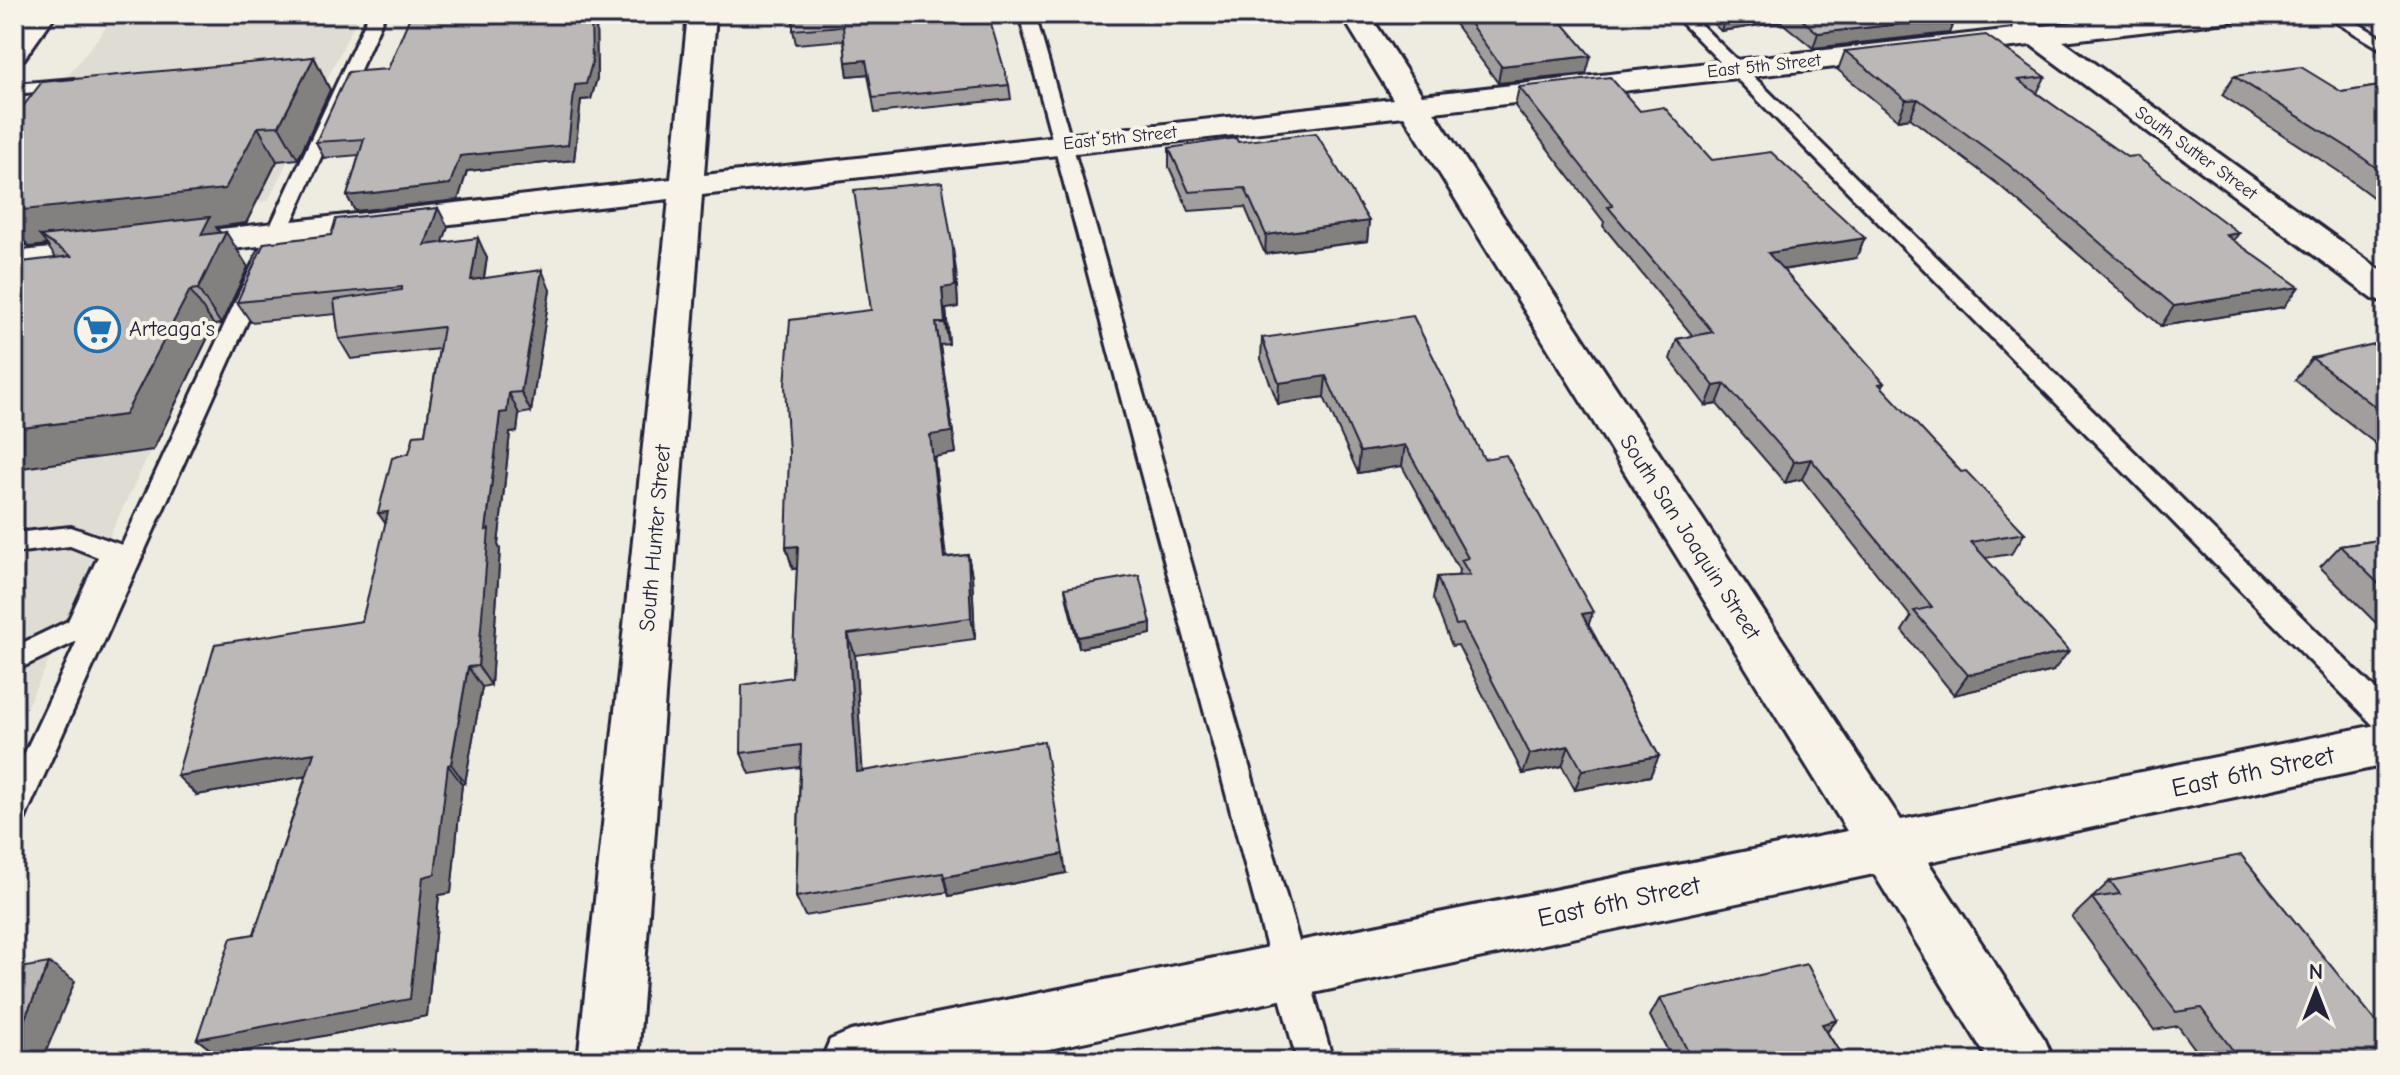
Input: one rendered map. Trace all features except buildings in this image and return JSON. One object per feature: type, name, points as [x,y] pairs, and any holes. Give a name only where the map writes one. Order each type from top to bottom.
[{"type":"street","points":[[14,53],[42,14]]},
{"type":"street","name":"South Hunter Street","points":[[608,1061],[702,14]]},
{"type":"street","name":"South San Joaquin Street","points":[[1355,14],[2024,1061]]},
{"type":"street","name":"South Sutter Street","points":[[2006,14],[2386,291]]},
{"type":"street","name":"East 5th Street","points":[[14,263],[2226,14]]},
{"type":"street","name":"East 6th Street","points":[[851,1061],[2386,744]]},
{"type":"lane","points":[[14,809],[377,14]]},
{"type":"lane","points":[[1027,14],[1315,1061]]},
{"type":"lane","points":[[1681,14],[2386,719]]},
{"type":"lane","points":[[2330,14],[2386,47]]},
{"type":"lane","points":[[14,89],[89,82]]},
{"type":"lane","points":[[14,543],[71,536],[113,552],[78,628],[14,660]]},
{"type":"shaded area","points":[[117,14],[359,14],[268,201],[14,228],[14,172],[66,78]]},
{"type":"shaded area","points":[[242,262],[14,733],[14,288]]},
{"type":"place","name":"Arteaga's","points":[[98,329]]}]
